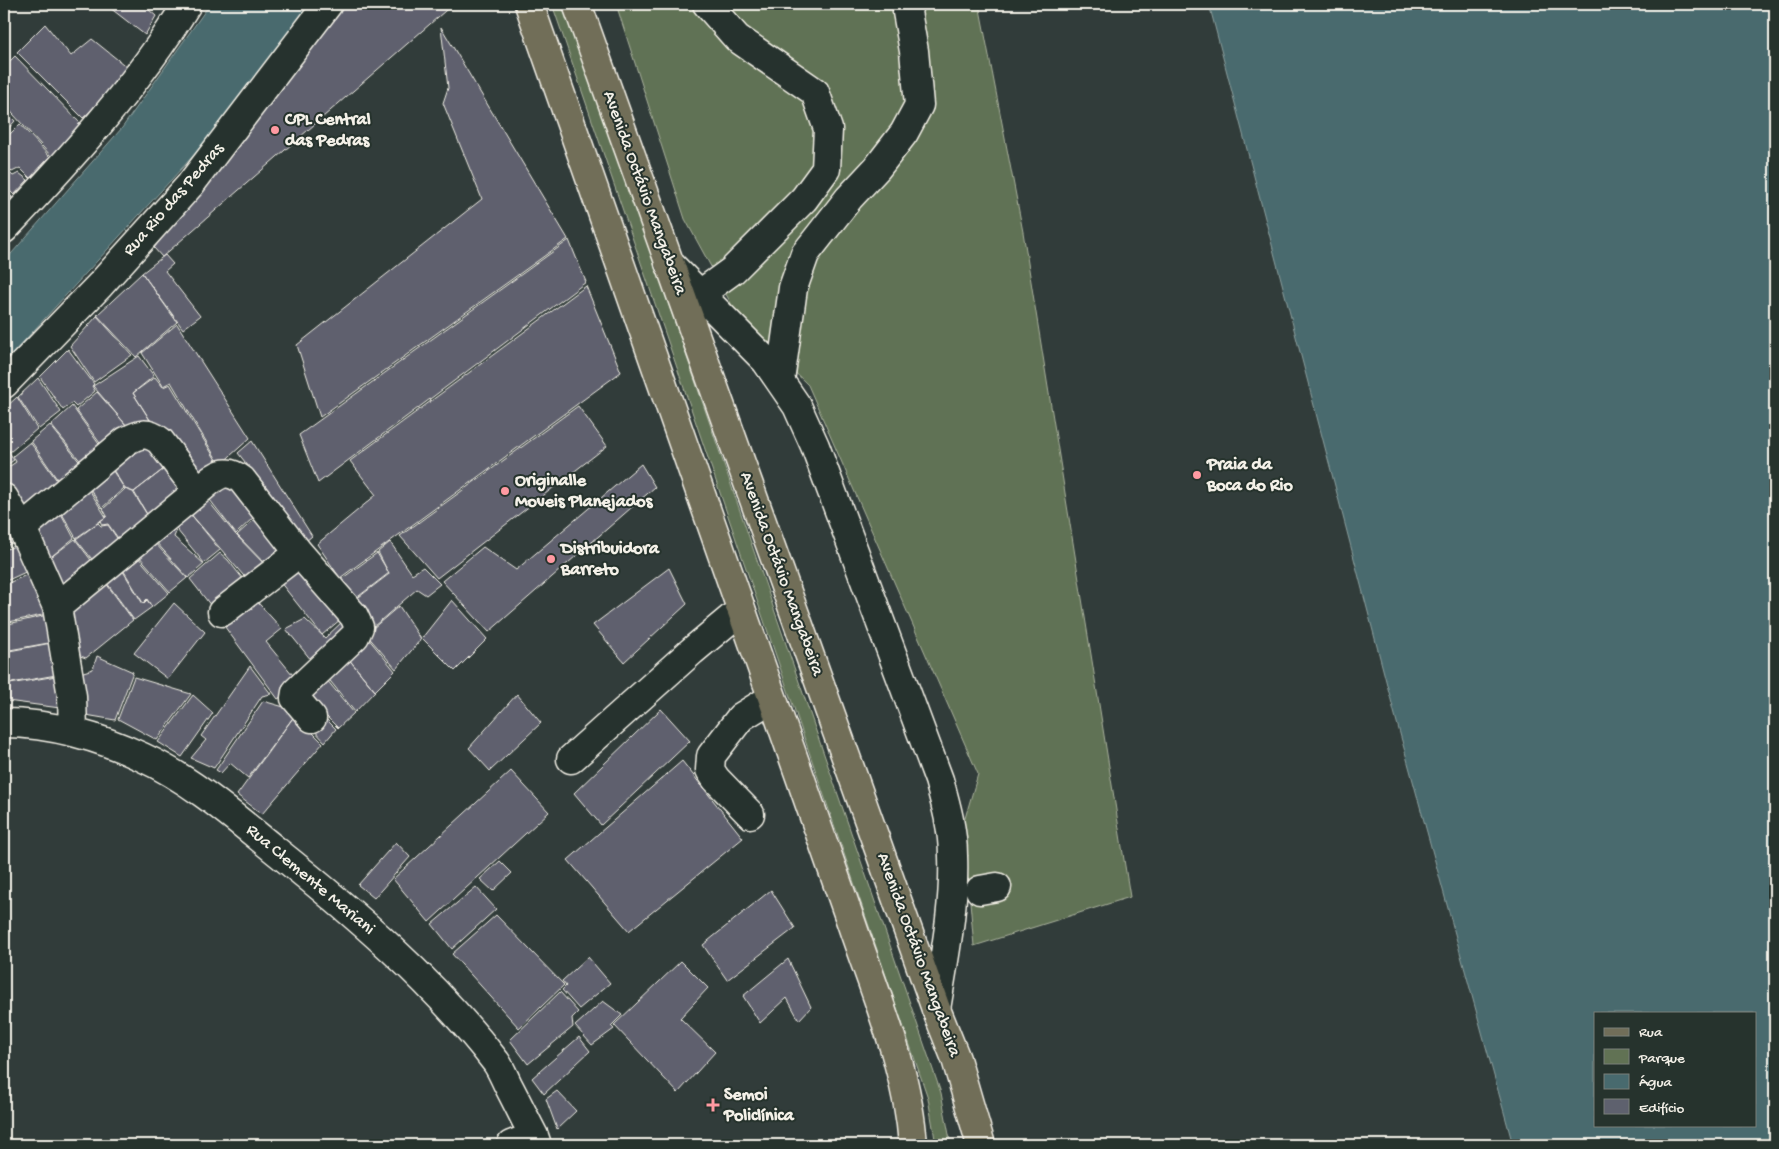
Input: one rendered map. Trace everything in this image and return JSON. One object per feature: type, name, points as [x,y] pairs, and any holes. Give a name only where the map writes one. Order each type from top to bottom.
[{"type":"main road","points":[[529,4],[849,916],[901,1071],[911,1119],[913,1145]]},
{"type":"main road","name":"Avenida Octávio Mangabeira","points":[[577,4],[902,909],[936,1009],[956,1059],[981,1145]]},
{"type":"street","points":[[4,229],[103,121],[142,72],[187,4]]},
{"type":"street","name":"Rua Rio das Pedras","points":[[4,384],[100,285],[190,186],[328,4]]},
{"type":"street","points":[[700,294],[734,270],[804,199],[826,169],[828,129],[815,92],[737,38],[707,4]]},
{"type":"street","points":[[780,382],[793,288],[805,254],[904,133],[919,105],[914,51],[907,12],[908,4]]},
{"type":"street","points":[[670,263],[766,362],[797,406],[815,446],[936,771],[949,817],[954,854],[953,894],[936,1009]]},
{"type":"street","points":[[22,528],[126,441],[144,434],[153,436],[160,441],[198,492]]},
{"type":"street","points":[[57,607],[217,476],[224,473],[235,475],[242,480],[299,554],[354,616],[359,627],[355,636],[296,692],[295,698],[312,718]]},
{"type":"street","points":[[4,498],[22,528],[57,607],[72,696],[73,732]]},
{"type":"street","points":[[222,612],[299,554]]},
{"type":"street","points":[[571,759],[741,610]]},
{"type":"street","points":[[750,814],[716,779],[710,770],[711,756],[741,717],[772,698]]},
{"type":"street","name":"Rua Clemente Mariani","points":[[4,722],[27,723],[73,732],[142,757],[189,782],[224,808],[328,892],[448,1004],[497,1064],[527,1142]]},
{"type":"green space","points":[[552,4],[565,4],[941,1093],[951,1145],[936,1145],[928,1098]]},
{"type":"green space","points":[[616,4],[979,4],[1023,232],[1130,897],[974,946],[963,825],[978,774],[808,385],[739,318],[685,219]]},
{"type":"water","points":[[210,4],[310,4],[223,123],[4,363],[4,262],[122,128]]},
{"type":"water","points":[[1209,4],[1775,4],[1775,1145],[1513,1145],[1396,719]]},
{"type":"building","points":[[105,4],[142,4],[156,16],[145,35]]},
{"type":"building","name":"CPL Central das Pedras","points":[[338,4],[453,4],[162,257],[154,248],[330,11]]},
{"type":"building","points":[[45,24],[71,56],[92,39],[128,68],[118,86],[83,118],[17,52]]},
{"type":"building","points":[[441,27],[568,239],[320,417],[297,345],[482,199],[443,103],[448,88]]},
{"type":"building","points":[[15,56],[82,125],[51,156],[4,104],[4,67]]},
{"type":"building","points":[[4,110],[15,121],[4,133]]},
{"type":"building","points":[[20,124],[50,157],[30,178],[20,168],[12,172],[4,164],[4,140]]},
{"type":"building","points":[[4,168],[13,176],[19,173],[28,180],[14,195],[4,185]]},
{"type":"building","points":[[4,189],[12,197],[4,206]]},
{"type":"building","points":[[569,240],[586,282],[318,483],[299,435]]},
{"type":"building","points":[[165,255],[173,264],[165,271],[200,316],[183,329],[142,273]]},
{"type":"building","points":[[142,273],[177,322],[136,357],[97,315]]},
{"type":"building","points":[[586,286],[621,372],[340,578],[317,544],[376,495],[350,461]]},
{"type":"building","points":[[97,316],[132,355],[94,382],[70,346]]},
{"type":"building","points":[[177,324],[250,438],[220,465],[171,382],[163,386],[142,353]]},
{"type":"building","points":[[68,349],[94,384],[92,386],[95,391],[76,407],[72,403],[63,410],[40,377]]},
{"type":"building","points":[[139,356],[154,376],[133,393],[153,425],[127,426],[93,386]]},
{"type":"building","points":[[155,377],[163,387],[170,384],[219,465],[200,479],[154,426],[133,393]]},
{"type":"building","points":[[38,378],[61,412],[39,429],[18,397]]},
{"type":"building","points":[[97,392],[127,426],[102,446],[76,410]]},
{"type":"building","points":[[17,397],[37,429],[10,452],[4,442],[4,409]]},
{"type":"building","points":[[72,406],[101,447],[82,463],[51,425]]},
{"type":"building","name":"Originalle Moveis Planejados","points":[[578,406],[607,446],[437,578],[400,536]]},
{"type":"building","points":[[50,425],[82,465],[59,482],[31,441]]},
{"type":"building","points":[[152,440],[169,465],[134,492],[125,489],[110,465]]},
{"type":"building","points":[[252,441],[312,536],[299,547],[267,490],[238,453]]},
{"type":"building","points":[[30,442],[58,482],[22,511],[4,478],[4,470],[16,462],[13,456]]},
{"type":"building","points":[[4,444],[14,460],[4,467]]},
{"type":"building","name":"Distribuidora Barreto","points":[[641,464],[655,487],[489,632],[442,581],[483,547],[516,570]]},
{"type":"building","points":[[109,465],[124,488],[102,508],[86,482]]},
{"type":"building","points":[[169,465],[189,492],[151,521],[134,492]]},
{"type":"building","points":[[231,476],[256,515],[236,534],[207,496]]},
{"type":"building","points":[[85,483],[106,517],[76,538],[57,505]]},
{"type":"building","points":[[125,489],[133,492],[151,521],[120,541],[108,524],[102,525],[100,521],[107,516],[103,509]]},
{"type":"building","points":[[205,497],[236,535],[268,568],[249,582],[189,512]]},
{"type":"building","points":[[57,506],[74,538],[47,560],[31,531]]},
{"type":"building","points":[[189,512],[220,550],[204,563],[173,525]]},
{"type":"building","points":[[4,515],[16,541],[4,547]]},
{"type":"building","points":[[257,517],[286,553],[269,568],[237,535]]},
{"type":"building","points":[[98,523],[101,526],[108,525],[119,541],[95,563],[76,539]]},
{"type":"building","points":[[171,528],[176,532],[174,537],[204,564],[188,578],[155,541]]},
{"type":"building","points":[[75,539],[94,564],[60,590],[47,560]]},
{"type":"building","points":[[154,542],[187,578],[170,592],[138,555]]},
{"type":"building","points":[[390,542],[412,574],[423,567],[440,584],[426,595],[417,589],[373,627],[355,600],[389,574],[378,552]]},
{"type":"building","points":[[18,545],[32,569],[4,582],[4,550]]},
{"type":"building","points":[[220,553],[247,584],[215,611],[190,579]]},
{"type":"building","points":[[377,553],[389,573],[355,599],[340,580]]},
{"type":"building","points":[[137,556],[169,593],[152,607],[147,599],[143,603],[122,568]]},
{"type":"building","points":[[291,567],[341,619],[322,635],[276,577]]},
{"type":"building","points":[[121,568],[143,604],[147,600],[152,607],[134,620],[104,579]]},
{"type":"building","points":[[669,568],[687,604],[624,662],[593,625]]},
{"type":"building","points":[[33,572],[47,614],[4,623],[4,585]]},
{"type":"building","points":[[103,579],[133,620],[86,658],[69,652],[61,613]]},
{"type":"building","points":[[251,595],[282,629],[266,642],[297,680],[284,686],[288,692],[278,699],[219,619]]},
{"type":"building","points":[[452,600],[487,639],[455,671],[422,638]]},
{"type":"building","points":[[174,603],[205,632],[168,679],[134,653]]},
{"type":"building","points":[[399,606],[421,639],[396,669],[366,634]]},
{"type":"building","points":[[47,615],[54,642],[4,651],[4,625]]},
{"type":"building","points":[[305,619],[325,638],[344,620],[355,631],[316,666],[286,629]]},
{"type":"building","points":[[363,632],[395,671],[375,691],[343,652]]},
{"type":"building","points":[[51,643],[56,675],[6,684],[4,652]]},
{"type":"building","points":[[343,652],[375,691],[355,712],[323,672]]},
{"type":"building","points":[[97,656],[133,672],[115,720],[80,714],[77,674],[93,669]]},
{"type":"building","points":[[250,666],[271,694],[262,696],[214,768],[191,758],[206,740],[201,736]]},
{"type":"building","points":[[322,674],[354,713],[338,728],[303,693]]},
{"type":"building","points":[[56,676],[60,708],[7,701],[4,685]]},
{"type":"building","points":[[134,677],[191,694],[157,740],[118,719]]},
{"type":"building","points":[[517,694],[541,723],[490,771],[469,748]]},
{"type":"building","points":[[193,695],[213,713],[182,757],[158,742]]},
{"type":"building","points":[[263,701],[298,711],[248,778],[230,763],[221,773],[216,770]]},
{"type":"building","points":[[661,709],[690,741],[601,825],[574,793]]},
{"type":"building","points":[[321,714],[336,729],[325,742],[311,727]]},
{"type":"building","points":[[295,715],[323,743],[262,814],[237,795]]},
{"type":"building","points":[[682,761],[743,838],[629,931],[568,860]]},
{"type":"building","points":[[511,771],[549,812],[429,922],[393,879]]},
{"type":"building","points":[[396,842],[410,857],[374,898],[358,885]]},
{"type":"building","points":[[500,861],[512,873],[493,891],[480,879]]},
{"type":"building","points":[[476,887],[496,909],[452,949],[432,924]]},
{"type":"building","points":[[771,890],[795,928],[727,980],[703,945]]},
{"type":"building","points":[[496,915],[564,985],[519,1028],[452,954]]},
{"type":"building","points":[[588,957],[610,983],[579,1009],[562,990],[566,986],[562,981]]},
{"type":"building","points":[[788,959],[811,1007],[799,1020],[787,998],[760,1023],[743,996]]},
{"type":"building","points":[[681,961],[708,988],[680,1018],[715,1052],[678,1093],[614,1025]]},
{"type":"building","points":[[560,992],[578,1012],[572,1018],[573,1027],[528,1064],[510,1040]]},
{"type":"building","points":[[603,1001],[622,1015],[611,1026],[614,1029],[592,1045],[575,1026]]},
{"type":"building","points":[[579,1037],[590,1051],[544,1094],[532,1078]]},
{"type":"building","points":[[557,1091],[576,1111],[557,1129],[546,1099]]},
{"type":"place","name":"CPL Central das Pedras","points":[[275,130]]},
{"type":"place","name":"Praia da Boca do Rio","points":[[1197,475]]},
{"type":"place","name":"Originalle Moveis Planejados","points":[[505,491]]},
{"type":"place","name":"Distribuidora Barreto","points":[[551,559]]},
{"type":"place","name":"Semoi Policlínica","points":[[713,1105]]}]
